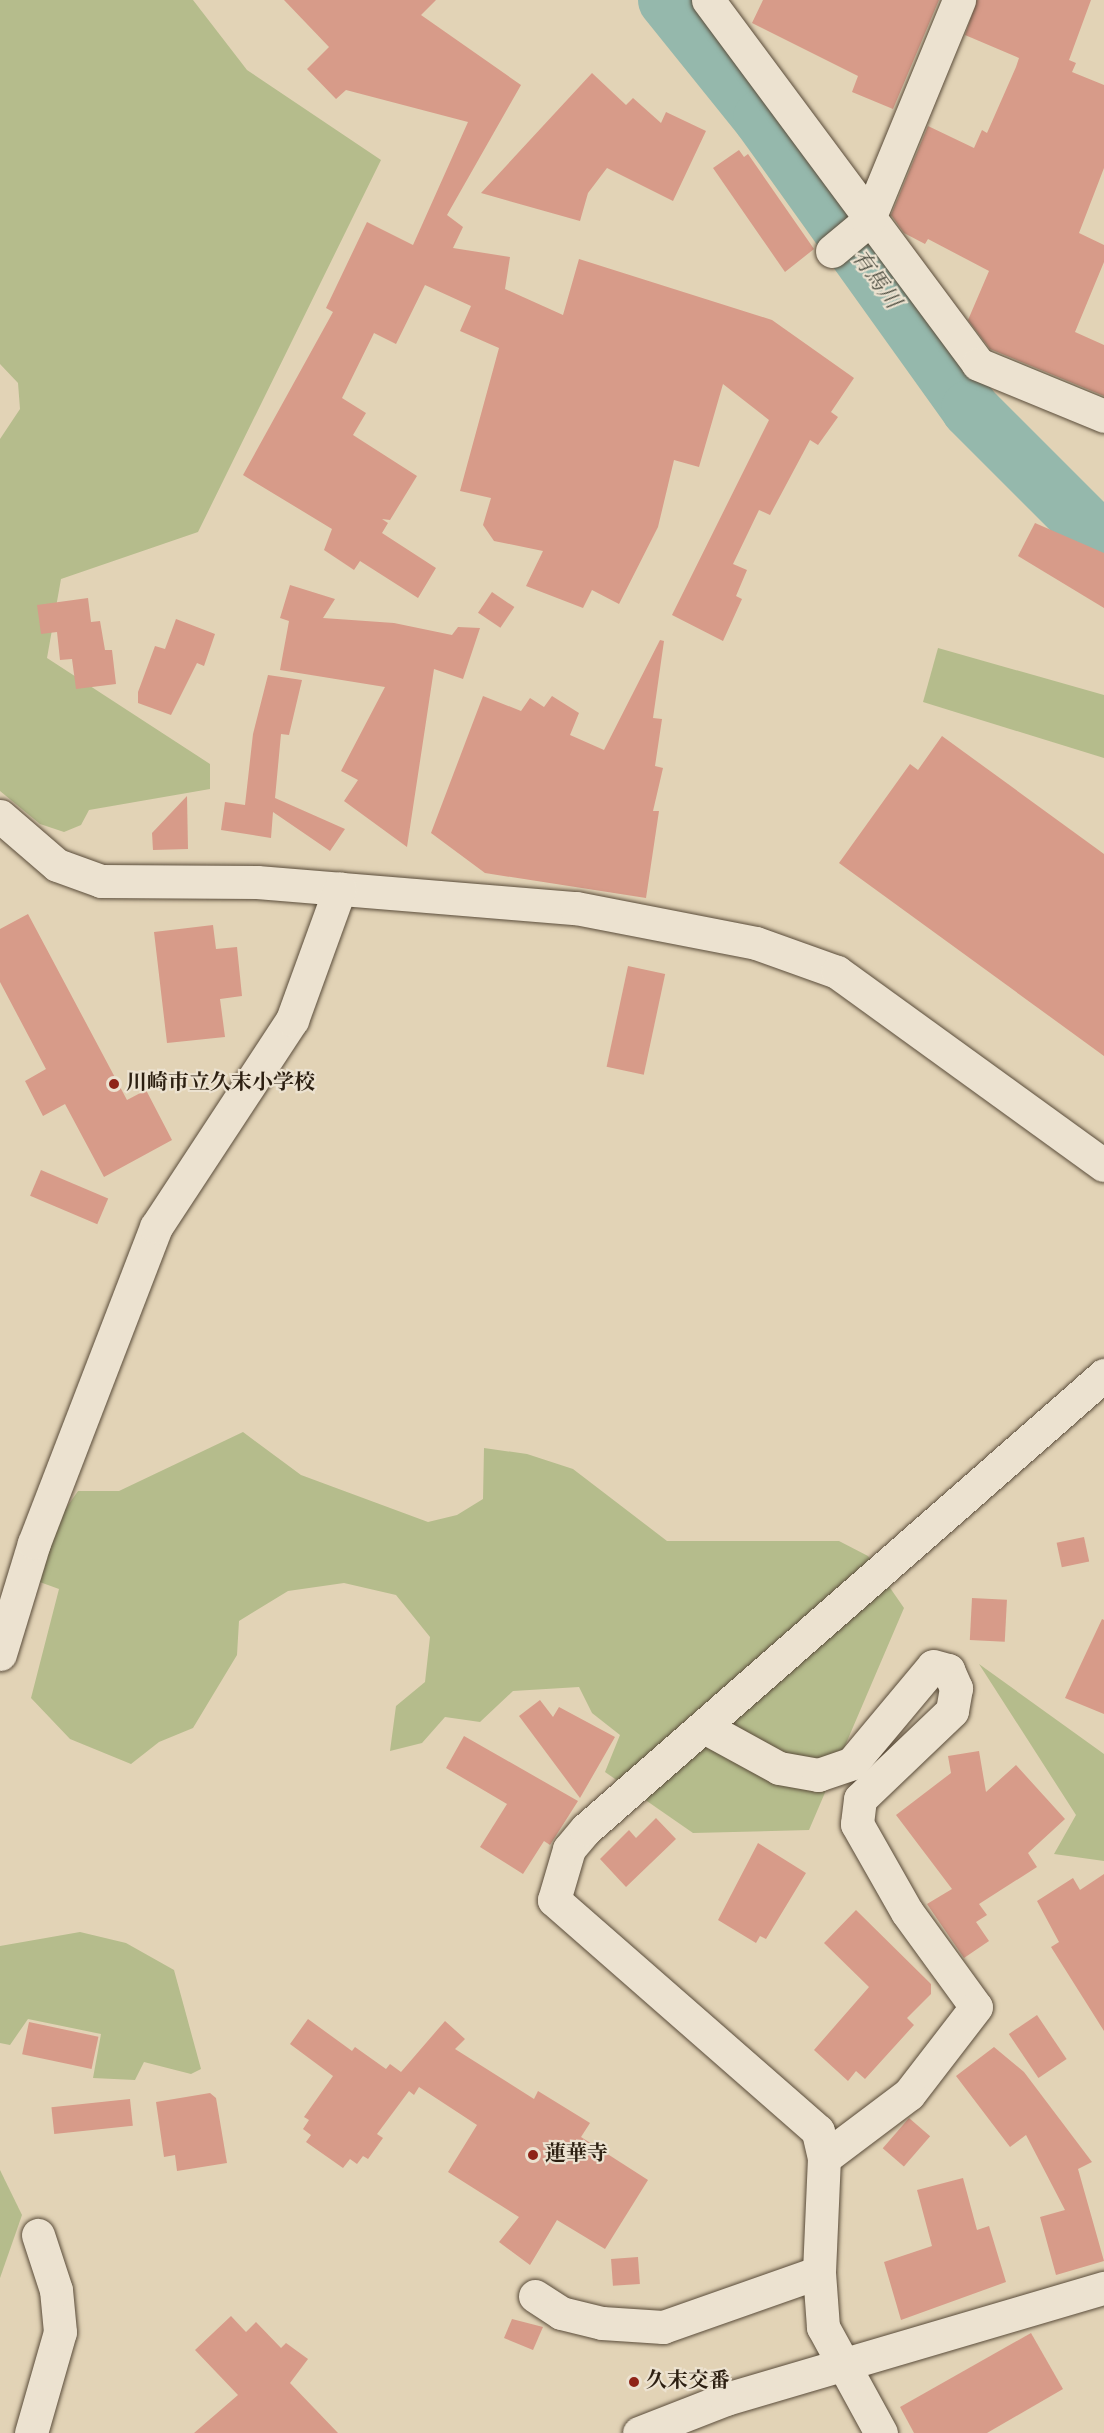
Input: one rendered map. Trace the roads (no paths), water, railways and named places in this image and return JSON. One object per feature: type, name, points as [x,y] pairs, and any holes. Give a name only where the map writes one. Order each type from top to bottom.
[{"type":"street","points":[[708,0],[865,225],[978,364],[1104,416]]},
{"type":"street","points":[[832,251],[865,225],[958,0]]},
{"type":"street","points":[[0,816],[57,866],[101,881],[340,888],[576,908],[756,943],[837,972],[1104,1165]]},
{"type":"street","points":[[0,1654],[34,1543],[156,1227],[292,1020],[340,888]]},
{"type":"street","points":[[881,2433],[842,2367],[823,2327],[819,2272],[824,2158],[819,2131],[807,2115],[554,1900],[569,1849],[586,1829],[706,1728],[1104,1376]]},
{"type":"street","points":[[706,1728],[779,1768],[818,1775],[852,1762],[933,1666],[948,1670],[956,1688],[952,1711],[860,1799],[857,1824],[907,1912],[976,2007],[909,2094],[824,2158]]},
{"type":"street","points":[[31,2433],[60,2332],[56,2290],[38,2235]]},
{"type":"street","points":[[535,2296],[561,2313],[602,2323],[663,2326],[819,2272]]},
{"type":"street","points":[[639,2433],[726,2399],[842,2367],[1104,2288]]},
{"type":"waterway","name":"有馬川","points":[[667,0],[762,118],[970,409],[1104,543]]},
{"type":"place","name":"川崎市立久末小学校","points":[[114,1084]]},
{"type":"place","name":"蓮華寺","points":[[533,2155]]},
{"type":"place","name":"久末交番","points":[[634,2382]]}]
